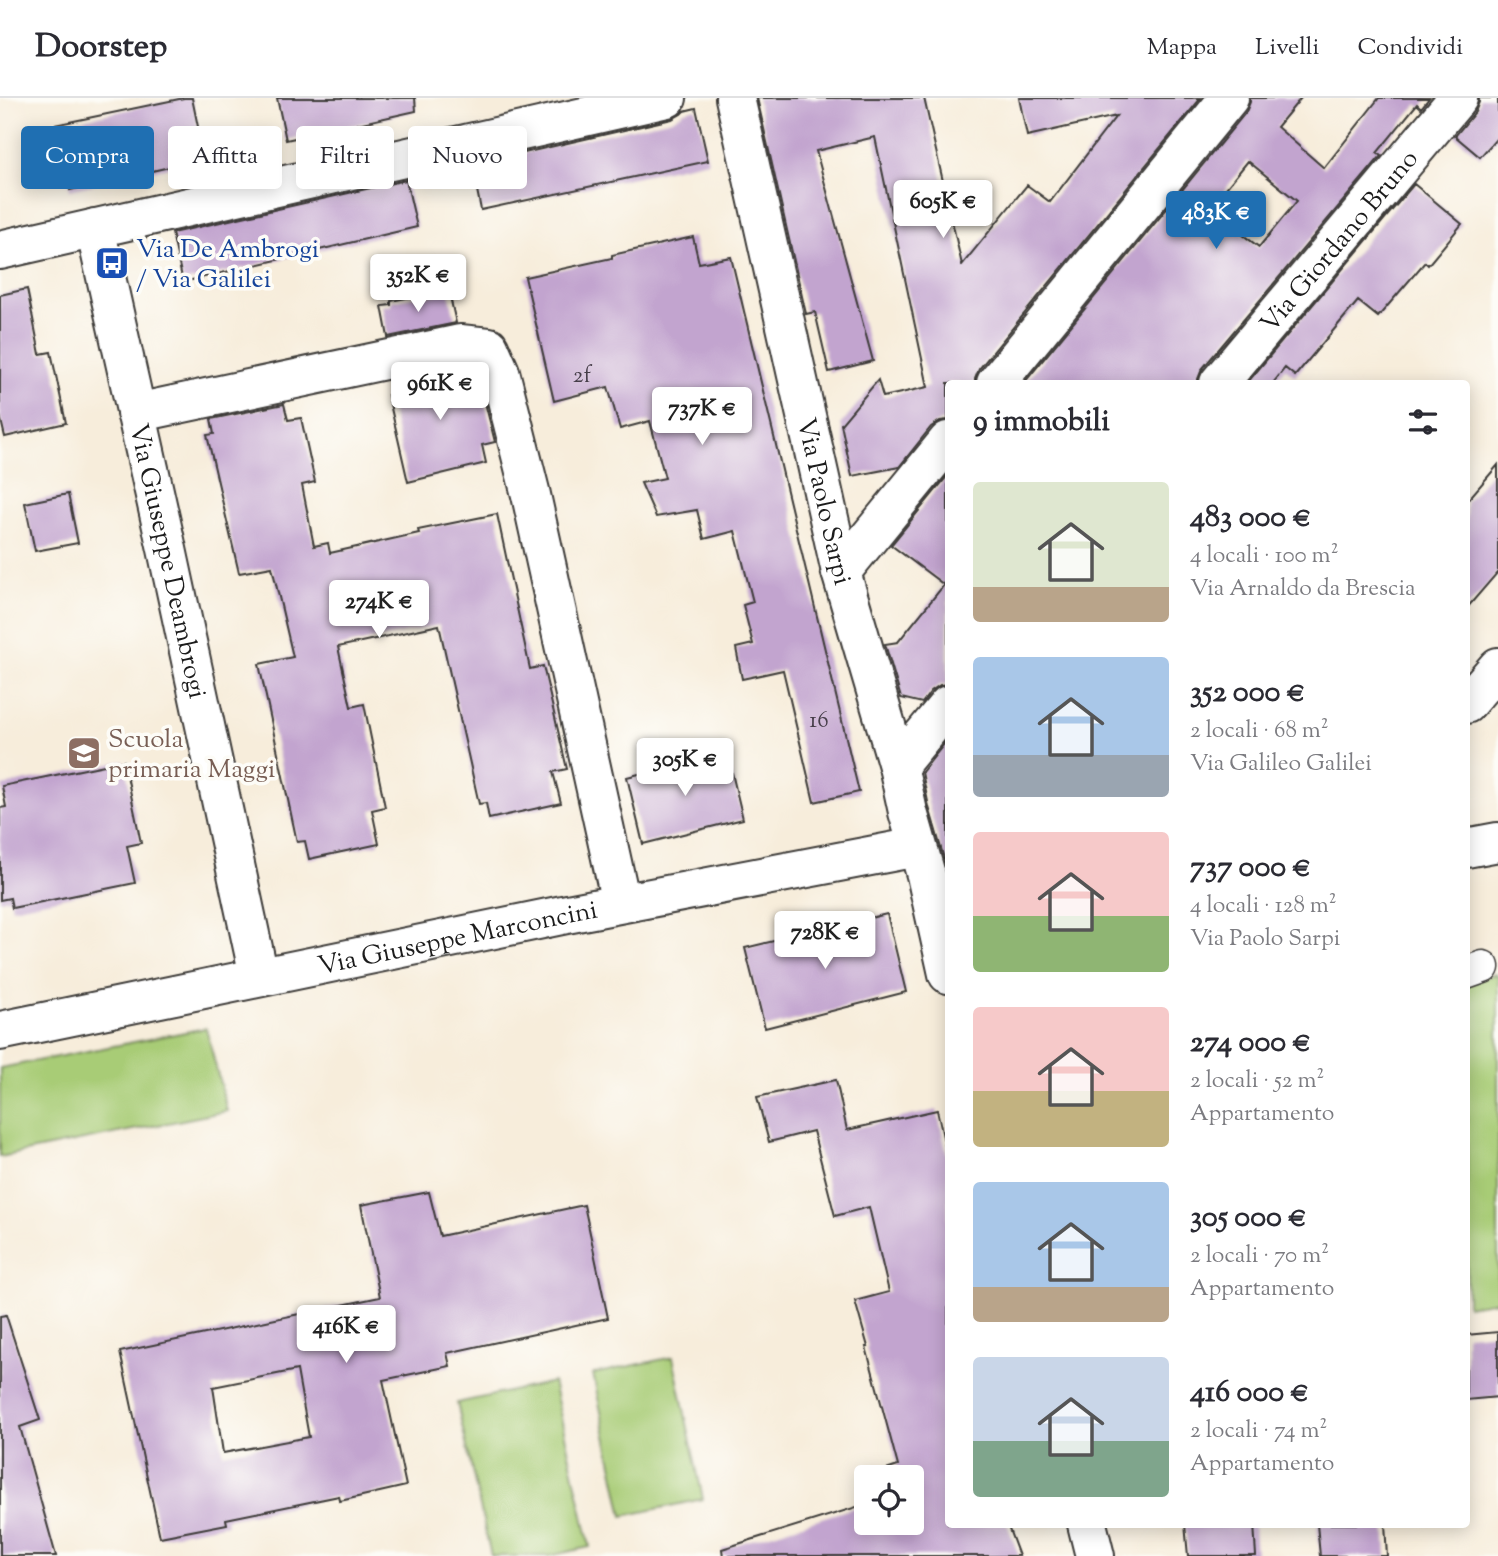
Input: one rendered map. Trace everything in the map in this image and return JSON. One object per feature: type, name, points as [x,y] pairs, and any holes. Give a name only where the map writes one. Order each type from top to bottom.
[{"type":"street","points":[[0,250],[667,98]]},
{"type":"street","name":"Via Paolo Sarpi","points":[[735,98],[841,572],[898,766],[917,847],[940,897],[945,945]]},
{"type":"street","points":[[998,380],[1229,98]]},
{"type":"street","name":"Via Giordano Bruno","points":[[1222,380],[1458,98]]},
{"type":"street","name":"Via Giuseppe Deambrogi","points":[[95,228],[260,976]]},
{"type":"street","points":[[136,413],[460,344],[489,347],[500,372],[531,495],[621,903]]},
{"type":"street","points":[[841,572],[945,445]]},
{"type":"street","points":[[1470,699],[1498,667]]},
{"type":"street","points":[[898,766],[945,709]]},
{"type":"street","points":[[1470,847],[1498,842]]},
{"type":"street","name":"Via Giuseppe Marconcini","points":[[0,1031],[621,903],[917,847]]},
{"type":"street","points":[[1088,1528],[1095,1556]]},
{"type":"green space","points":[[1495,974],[1498,977],[1498,1301],[1470,1306],[1470,983]]},
{"type":"green space","points":[[206,1028],[227,1111],[0,1157],[0,1068]]},
{"type":"green space","points":[[673,1357],[703,1499],[623,1516],[593,1374]]},
{"type":"green space","points":[[553,1382],[590,1547],[549,1556],[491,1556],[457,1403]]},
{"type":"building","points":[[192,98],[198,126],[168,126],[168,167],[154,171],[154,126],[50,126]]},
{"type":"building","points":[[277,98],[415,98],[416,111],[349,126],[296,126],[296,138],[286,140]]},
{"type":"building","points":[[757,98],[924,98],[962,265],[1027,185],[1050,202],[1116,116],[1027,136],[1019,98],[1201,98],[979,369],[975,380],[945,380],[945,420],[931,427],[899,467],[852,476],[841,424],[878,380],[883,397],[928,387],[875,137],[816,151],[873,361],[829,372],[815,312],[806,314]]},
{"type":"building","points":[[1250,98],[1301,98],[1277,127],[1324,168],[1379,98],[1429,98],[1421,108],[1417,104],[1377,153],[1381,156],[1202,369],[1198,380],[1026,380],[1246,112]],"holes":[[[1248,161],[1297,201],[1259,247],[1209,209]]]},
{"type":"building","points":[[1479,98],[1498,98],[1498,137],[1480,157],[1455,136],[1475,112]]},
{"type":"building","points":[[696,108],[708,161],[481,210],[477,189],[527,189],[527,152],[672,119],[684,111]]},
{"type":"building","points":[[406,180],[417,227],[183,282],[172,233],[366,189],[394,189],[394,183]]},
{"type":"building","points":[[1414,184],[1462,224],[1428,265],[1425,262],[1378,317],[1358,301],[1295,376],[1285,368],[1275,380],[1250,380]]},
{"type":"building","points":[[693,237],[699,263],[731,257],[859,792],[814,802],[783,670],[742,679],[736,648],[753,644],[743,605],[753,602],[735,531],[704,539],[697,510],[656,517],[641,483],[665,478],[650,421],[620,429],[608,387],[554,401],[525,277]]},
{"type":"building","points":[[27,289],[40,354],[51,352],[66,423],[5,437],[0,416],[0,295]]},
{"type":"building","points":[[449,292],[456,323],[388,337],[382,306],[391,305],[391,301]]},
{"type":"building","points":[[466,367],[469,381],[479,379],[495,442],[482,445],[486,463],[408,482],[388,395],[395,394],[392,381]]},
{"type":"building","points":[[284,404],[288,420],[301,418],[315,482],[302,485],[314,546],[328,543],[330,553],[419,533],[418,530],[497,514],[530,669],[543,666],[567,769],[553,772],[561,803],[489,819],[486,803],[479,804],[439,625],[338,647],[351,707],[364,704],[385,807],[372,810],[379,844],[309,859],[305,841],[297,842],[259,664],[293,657],[272,567],[239,573],[207,435],[214,434],[211,419]]},
{"type":"building","points":[[1498,465],[1498,572],[1470,604],[1470,497]]},
{"type":"building","points":[[945,479],[945,684],[931,691],[922,703],[901,698],[885,644],[898,642],[944,585],[891,545]]},
{"type":"building","points":[[68,494],[78,543],[35,551],[25,503]]},
{"type":"building","points":[[945,743],[945,862],[929,807],[922,772]]},
{"type":"building","points":[[727,752],[743,819],[643,844],[627,777]]},
{"type":"building","points":[[124,761],[141,843],[127,846],[135,883],[12,908],[10,898],[0,900],[0,808],[6,807],[2,786]]},
{"type":"building","points":[[887,914],[906,992],[765,1028],[745,948]]},
{"type":"building","points":[[836,1080],[847,1130],[937,1110],[945,1146],[945,1528],[1008,1528],[1019,1556],[723,1556],[722,1549],[854,1508],[854,1535],[924,1535],[924,1465],[898,1465],[855,1301],[889,1292],[869,1207],[835,1216],[813,1131],[769,1142],[757,1097]]},
{"type":"building","points":[[429,1192],[440,1236],[584,1205],[608,1318],[447,1353],[450,1366],[383,1380],[406,1486],[340,1501],[339,1496],[226,1519],[227,1524],[160,1537],[120,1352],[380,1297],[361,1205]],"holes":[[[297,1370],[309,1437],[223,1453],[213,1387]]]},
{"type":"building","points":[[6,1315],[40,1420],[20,1427],[56,1556],[0,1556],[0,1316]]},
{"type":"building","points":[[1498,1332],[1498,1397],[1470,1400],[1470,1335]]},
{"type":"building","points":[[1185,1528],[1254,1528],[1256,1556],[1188,1556]]},
{"type":"building","points":[[1317,1528],[1385,1528],[1387,1556],[1320,1556]]},
{"type":"place","name":"Via De Ambrogi / Via Galilei","points":[[112,263]]},
{"type":"place","name":"Scuola primaria Maggi","points":[[84,753]]}]
